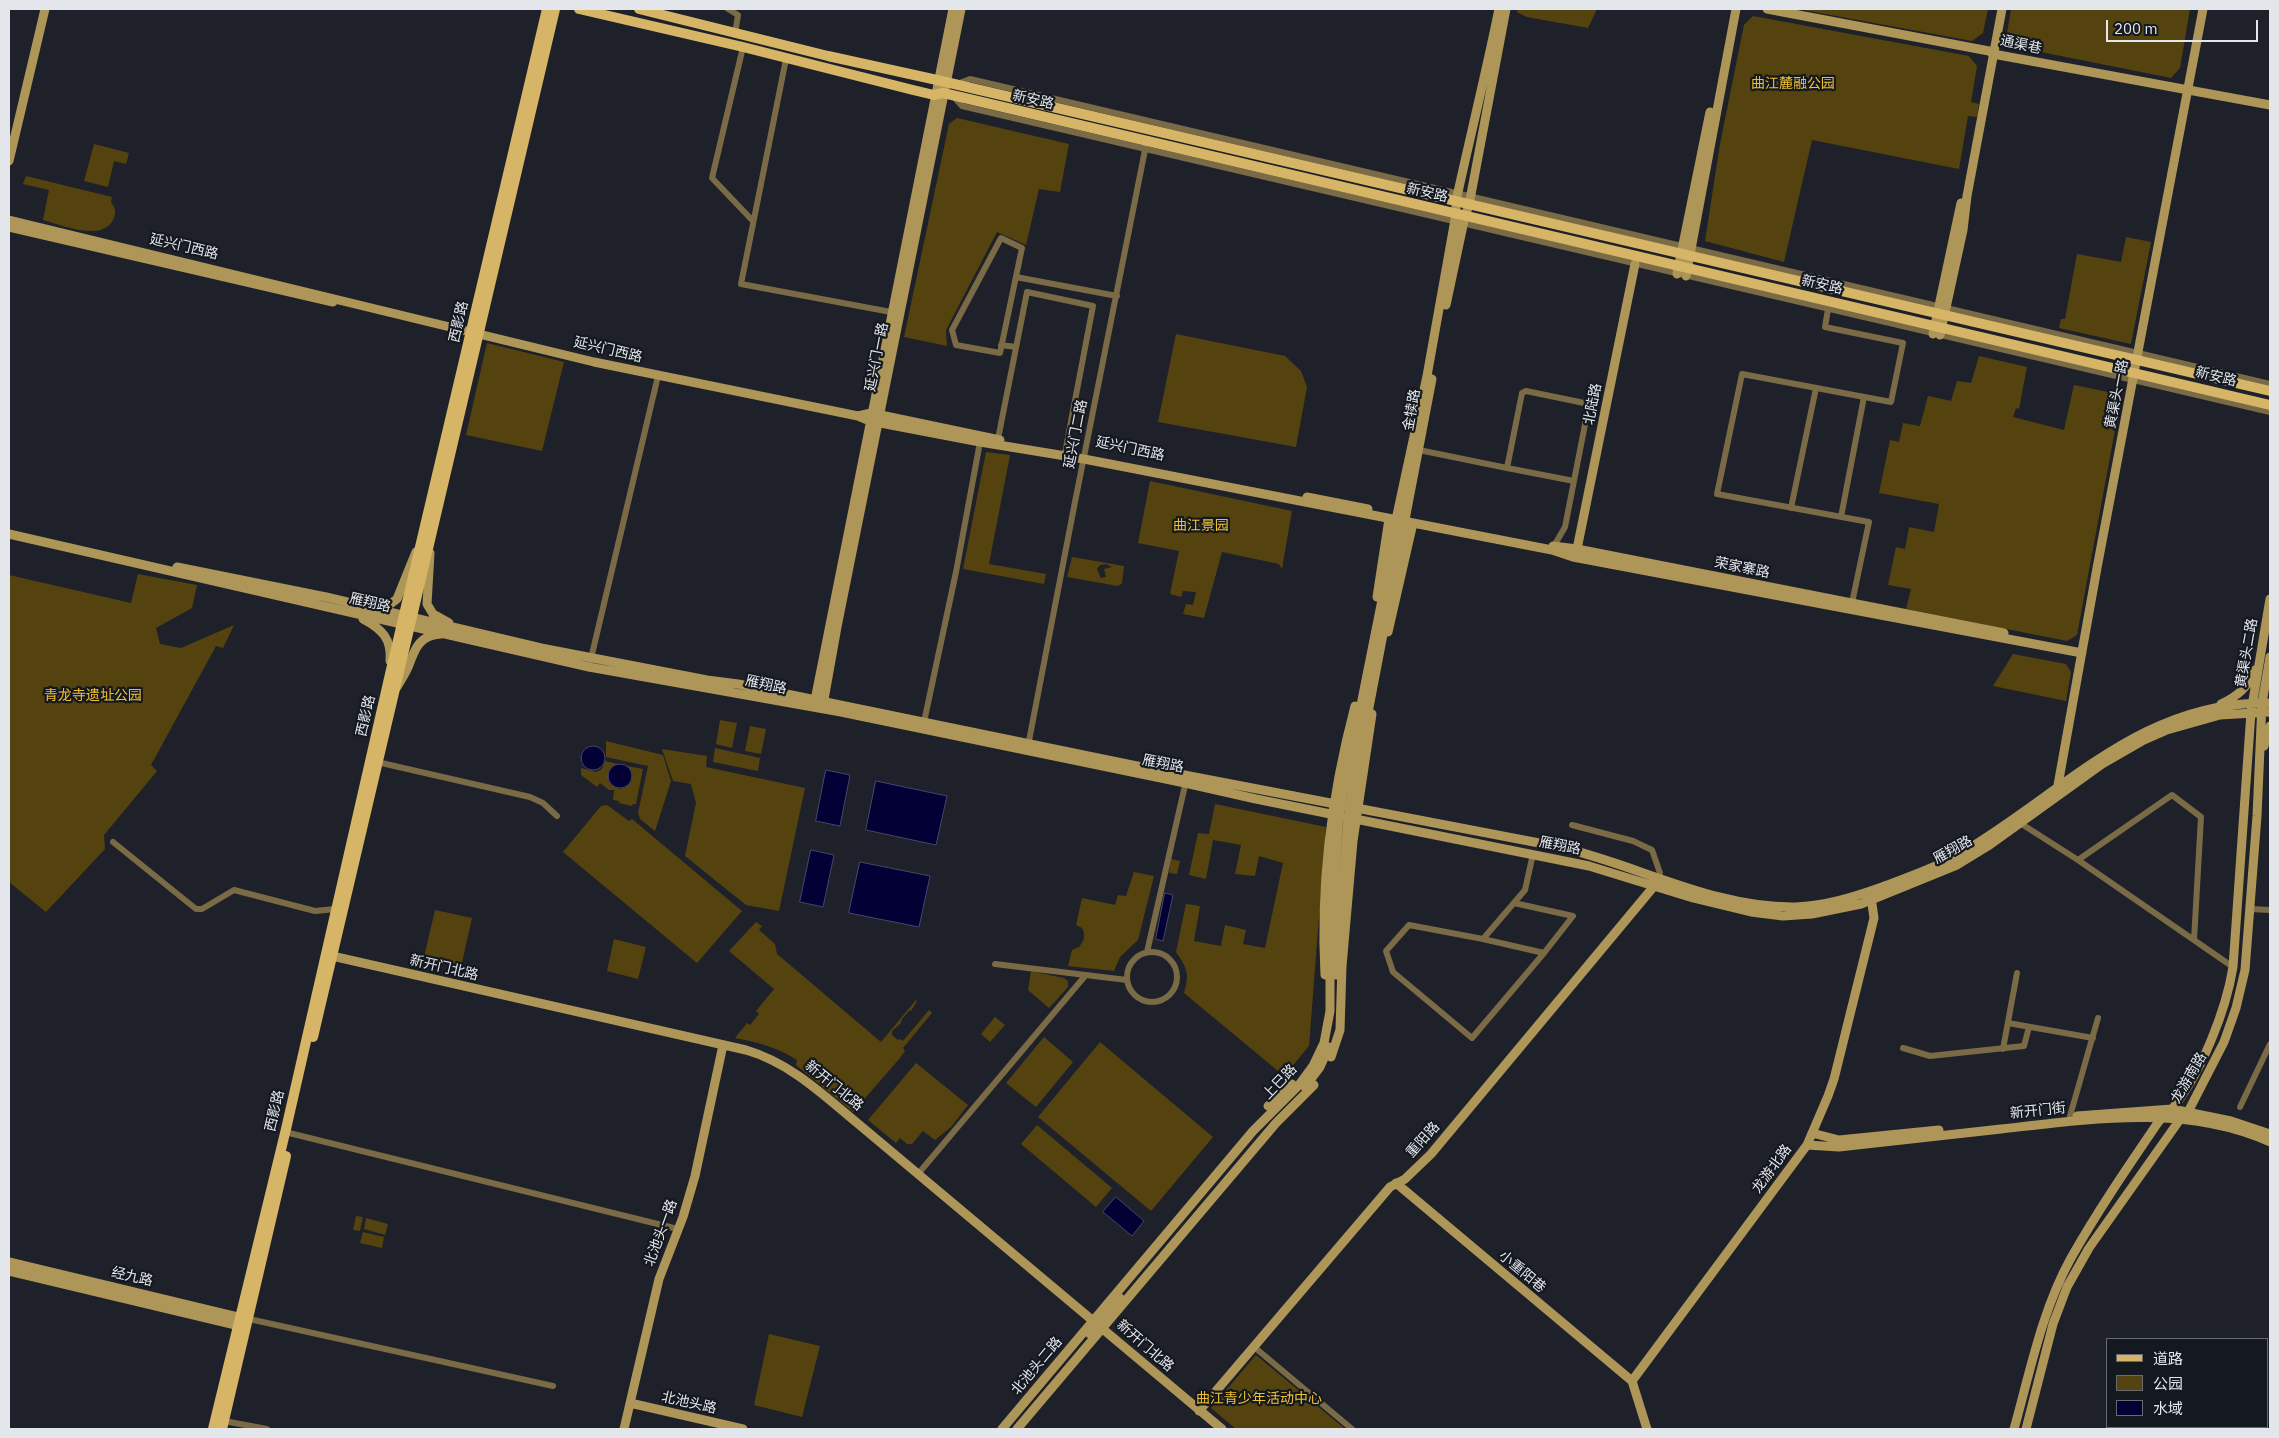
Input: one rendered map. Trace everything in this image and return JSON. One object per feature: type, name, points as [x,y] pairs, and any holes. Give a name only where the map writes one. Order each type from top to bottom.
[{"type":"main road","name":"西影路","points":[[288,1133],[335,909],[390,674],[407,621],[427,539],[547,9]]},
{"type":"main road","name":"西影路","points":[[475,333],[555,9]]},
{"type":"main road","name":"新安路","points":[[579,9],[743,47],[786,59],[943,94],[1146,145],[1937,331],[2134,377],[2270,404]]},
{"type":"main road","name":"新安路","points":[[639,9],[735,34],[946,82],[1150,125],[2138,357],[2270,391]]},
{"type":"main road","name":"西影路","points":[[213,1429],[243,1322],[377,762],[396,690],[407,621]]},
{"type":"main road","name":"西影路","points":[[223,1425],[243,1322]]},
{"type":"street","points":[[9,137],[39,9]]},
{"type":"street","points":[[9,160],[45,9]]},
{"type":"street","points":[[728,9],[738,15],[735,34]]},
{"type":"street","name":"延兴门一路","points":[[946,82],[952,9]]},
{"type":"street","name":"延兴门一路","points":[[875,418],[892,312],[946,82],[961,9]]},
{"type":"street","name":"金犊路","points":[[1401,520],[1419,450],[1460,219],[1457,197],[1472,124],[1484,82],[1498,9]]},
{"type":"street","name":"金犊路","points":[[1346,805],[1427,376],[1460,219],[1470,201],[1506,9]]},
{"type":"street","points":[[1686,251],[1731,9]]},
{"type":"street","points":[[1682,271],[1736,9]]},
{"type":"street","name":"通渠巷","points":[[1767,9],[2270,105]]},
{"type":"street","points":[[1460,219],[1635,264],[1682,271],[1828,309],[1937,331],[1963,230],[1997,9]]},
{"type":"street","points":[[1991,52],[2002,9]]},
{"type":"street","name":"黄渠头一路","points":[[2058,785],[2203,9]]},
{"type":"street","points":[[743,47],[712,178],[752,220]]},
{"type":"street","points":[[786,59],[740,284],[892,312]]},
{"type":"street","name":"延兴门一路","points":[[819,705],[875,418],[943,94]]},
{"type":"street","name":"延兴门二路","points":[[1029,748],[1150,125]]},
{"type":"street","name":"延兴门西路","points":[[9,220],[658,376],[858,416],[998,439],[1401,520]]},
{"type":"street","name":"延兴门西路","points":[[9,226],[321,300],[353,304]]},
{"type":"street","points":[[1001,238],[1022,248],[1016,277],[1000,352],[956,345],[952,330],[1001,238]]},
{"type":"street","name":"北陆路","points":[[1577,549],[1635,264]]},
{"type":"street","points":[[1016,277],[1117,296]]},
{"type":"street","points":[[998,439],[1027,292],[1093,306],[1065,453]]},
{"type":"street","points":[[1828,309],[1825,328],[1903,343],[1891,402],[1742,374],[1717,494],[1869,522],[1852,603]]},
{"type":"street","points":[[1002,345],[1016,347]]},
{"type":"street","points":[[2138,357],[2270,384]]},
{"type":"street","points":[[590,663],[658,376]]},
{"type":"street","points":[[2134,377],[2270,412]]},
{"type":"street","points":[[1791,508],[1816,388]]},
{"type":"street","points":[[1507,468],[1522,393],[1526,390],[1589,404],[1565,527],[1554,546]]},
{"type":"street","points":[[1841,517],[1864,397]]},
{"type":"street","name":"延兴门西路","points":[[875,418],[980,442],[1085,456]]},
{"type":"street","points":[[924,722],[956,572],[980,442]]},
{"type":"street","points":[[1419,450],[1574,481]]},
{"type":"street","points":[[995,1429],[1096,1322],[1276,1123],[1313,1086],[1330,1060],[1340,1030],[1344,816],[1376,690],[1401,520]]},
{"type":"street","name":"荣家寨路","points":[[1401,520],[1577,549],[1852,603],[2082,651]]},
{"type":"street","name":"荣家寨路","points":[[1401,520],[1552,550],[1572,557],[2082,651]]},
{"type":"street","name":"雁翔路","points":[[9,528],[157,563],[366,607],[447,634],[740,693],[924,722],[1029,748]]},
{"type":"street","name":"雁翔路","points":[[9,534],[352,614],[473,632],[590,663]]},
{"type":"street","points":[[366,607],[386,606],[397,599],[407,572],[427,539]]},
{"type":"street","points":[[427,539],[426,599],[428,608],[439,618],[473,632]]},
{"type":"street","name":"黄渠头二路","points":[[2261,707],[2260,658],[2270,599]]},
{"type":"street","points":[[352,614],[376,626],[384,634],[390,648],[390,674]]},
{"type":"street","points":[[396,690],[416,645],[432,635],[447,634]]},
{"type":"street","name":"黄渠头二路","points":[[2261,707],[2270,657]]},
{"type":"street","points":[[2208,709],[2240,694],[2250,681],[2260,658]]},
{"type":"street","name":"雁翔路","points":[[819,705],[841,712],[1187,779],[1346,805],[1574,850],[1607,860],[1656,882]]},
{"type":"street","name":"雁翔路","points":[[1187,779],[1344,816],[1601,868],[1656,882],[1769,906],[1817,905],[1871,896],[1957,865],[2020,823],[2085,775],[2142,741],[2197,720],[2261,707]]},
{"type":"street","name":"雁翔路","points":[[1871,896],[1959,855],[2058,785],[2118,746],[2142,733],[2185,715],[2208,709],[2261,707]]},
{"type":"street","name":"龙游南路","points":[[2026,1429],[2053,1324],[2068,1287],[2089,1248],[2184,1115],[2220,1051],[2236,1008],[2245,970],[2260,761],[2261,707]]},
{"type":"street","name":"龙游南路","points":[[2014,1429],[2049,1306],[2064,1271],[2161,1118],[2172,1109],[2192,1077],[2220,1018],[2233,967],[2261,707]]},
{"type":"street","points":[[2260,761],[2266,733],[2270,726]]},
{"type":"street","points":[[377,762],[530,797],[543,803],[557,816]]},
{"type":"street","points":[[1147,952],[1187,779]]},
{"type":"street","points":[[2078,860],[2172,795],[2201,817],[2194,940]]},
{"type":"street","name":"上巳路","points":[[1096,1322],[1266,1117],[1299,1085],[1321,1051],[1330,1019],[1330,937],[1346,805]]},
{"type":"street","points":[[2020,823],[2078,860],[2233,967]]},
{"type":"street","points":[[1572,825],[1633,841],[1652,850],[1660,873],[1656,882]]},
{"type":"street","points":[[114,842],[196,909],[202,909],[234,890],[315,911],[335,909]]},
{"type":"street","points":[[1483,939],[1525,890],[1533,854]]},
{"type":"street","name":"重阳路","points":[[1199,1410],[1390,1187],[1412,1173],[1431,1154],[1656,882]]},
{"type":"street","name":"龙游北路","points":[[1632,1381],[1807,1145],[1834,1079],[1874,918],[1871,896]]},
{"type":"street","points":[[1514,903],[1573,916],[1544,953],[1472,1038],[1393,972],[1386,951],[1409,925],[1544,953]]},
{"type":"street","points":[[2250,909],[2270,910]]},
{"type":"street","points":[[1147,952],[1162,954],[1173,963],[1177,976],[1174,990],[1163,1000],[1147,1002],[1133,995],[1127,980],[1129,966],[1140,955],[1147,952]]},
{"type":"street","name":"新开门北路","points":[[332,956],[755,1053],[787,1067],[1096,1322],[1222,1429]]},
{"type":"street","points":[[995,964],[1127,980]]},
{"type":"street","points":[[2003,1048],[2017,973]]},
{"type":"street","points":[[918,1174],[1085,976]]},
{"type":"street","points":[[2070,1116],[2098,1018]]},
{"type":"street","points":[[2008,1023],[2092,1038]]},
{"type":"street","points":[[1904,1048],[1930,1056],[2024,1046],[2029,1027]]},
{"type":"street","points":[[2240,1107],[2270,1044]]},
{"type":"street","name":"北池头一路","points":[[629,1429],[632,1406],[659,1279],[678,1229],[694,1176],[726,1046]]},
{"type":"street","name":"北池头一路","points":[[624,1429],[632,1406],[666,1274],[688,1219],[726,1046]]},
{"type":"street","name":"新开门街","points":[[1812,1133],[1839,1140],[2070,1116],[2172,1109],[2184,1115],[2270,1142]]},
{"type":"street","name":"新开门街","points":[[1807,1145],[1839,1147],[2056,1123],[2161,1118],[2184,1115],[2231,1121],[2270,1134]]},
{"type":"street","points":[[288,1133],[678,1229]]},
{"type":"street","name":"小重阳巷","points":[[1396,1183],[1632,1381]]},
{"type":"street","name":"经九路","points":[[9,1262],[243,1322]]},
{"type":"street","name":"经九路","points":[[9,1270],[243,1322]]},
{"type":"street","points":[[243,1322],[553,1386]]},
{"type":"street","points":[[1017,1429],[1096,1322]]},
{"type":"street","name":"北池头二路","points":[[1002,1429],[1096,1322]]},
{"type":"street","name":"北池头二路","points":[[1010,1429],[1096,1322]]},
{"type":"street","points":[[1253,1346],[1352,1429]]},
{"type":"street","points":[[1632,1381],[1647,1429]]},
{"type":"street","name":"北池头路","points":[[632,1406],[720,1429]]},
{"type":"street","name":"北池头路","points":[[632,1406],[743,1429]]},
{"type":"street","points":[[223,1425],[267,1429]]},
{"type":"green space","points":[[1518,9],[1597,9],[1588,28],[1527,17],[1517,12]]},
{"type":"green space","points":[[1798,9],[1988,9],[1983,33],[1972,41]]},
{"type":"green space","points":[[2011,9],[2190,9],[2180,68],[2171,78],[2011,46],[2006,39]]},
{"type":"green space","name":"曲江麓融公园","points":[[1753,16],[1969,56],[1977,66],[1971,102],[1979,104],[1977,117],[1968,116],[1959,169],[1812,140],[1784,262],[1705,241],[1720,144],[1744,25]]},
{"type":"green space","points":[[957,118],[1069,144],[1060,192],[1039,189],[1026,245],[997,232],[946,330],[947,346],[904,337],[949,124]]},
{"type":"green space","points":[[94,144],[129,153],[126,164],[114,161],[108,187],[84,181]]},
{"type":"green space","points":[[26,176],[112,197],[111,202],[115,213],[113,220],[108,227],[91,231],[70,228],[43,220],[49,190],[23,184]]},
{"type":"green space","points":[[2126,237],[2151,242],[2131,344],[2059,328],[2061,319],[2065,319],[2077,254],[2121,262]]},
{"type":"green space","points":[[1176,334],[1285,356],[1301,371],[1307,387],[1296,447],[1158,422]]},
{"type":"green space","points":[[487,343],[564,362],[542,451],[466,435]]},
{"type":"green space","points":[[1979,356],[2027,367],[2019,409],[2016,408],[2013,417],[2064,430],[2074,385],[2113,393],[2117,395],[2120,403],[2077,635],[2067,641],[1906,609],[1911,589],[1888,585],[1896,547],[1905,549],[1909,527],[1934,532],[1939,504],[1879,493],[1890,440],[1899,442],[1903,423],[1920,426],[1928,396],[1951,401],[1957,381],[1971,383]]},
{"type":"green space","points":[[986,452],[1010,455],[989,564],[1046,574],[1044,584],[963,569]]},
{"type":"green space","name":"曲江景园","points":[[1150,481],[1292,511],[1282,569],[1279,564],[1222,552],[1204,618],[1183,614],[1186,604],[1193,605],[1196,592],[1183,591],[1181,597],[1170,594],[1179,551],[1138,543]]},
{"type":"green space","points":[[1072,557],[1124,566],[1122,583],[1118,586],[1067,577]],"holes":[[[1106,564],[1112,567],[1104,569],[1106,577],[1101,578],[1097,569],[1100,565]]]},
{"type":"green space","name":"青龙寺遗址公园","points":[[138,574],[197,585],[192,608],[156,628],[160,644],[181,648],[234,625],[223,648],[216,646],[151,765],[157,771],[104,835],[105,849],[46,912],[9,882],[9,575],[131,603]]},
{"type":"green space","points":[[2013,654],[2066,664],[2071,672],[2066,701],[1993,686]]},
{"type":"green space","points":[[720,720],[737,723],[732,748],[716,744]]},
{"type":"green space","points":[[750,726],[766,729],[761,754],[745,751]]},
{"type":"green space","points":[[606,741],[663,755],[671,781],[655,831],[640,819],[638,813],[648,766],[606,757]]},
{"type":"green space","points":[[715,748],[760,758],[758,771],[713,762]]},
{"type":"green space","points":[[662,749],[707,756],[706,767],[805,788],[779,911],[746,905],[685,856],[696,803],[691,784],[673,781]]},
{"type":"green space","points":[[605,761],[618,764],[608,772],[608,778],[611,784],[619,789],[627,786],[632,780],[632,773],[627,766],[643,769],[636,804],[632,806],[613,800],[614,790],[609,790],[600,783],[597,787],[581,775],[581,768],[596,772],[602,769]]},
{"type":"green space","points":[[1215,804],[1326,827],[1309,1046],[1284,1076],[1184,993],[1187,976],[1183,962],[1176,952],[1186,904],[1200,906],[1194,941],[1221,946],[1225,925],[1246,930],[1243,944],[1265,948],[1283,863],[1259,856],[1255,876],[1235,874],[1241,845],[1213,840],[1206,879],[1189,875],[1198,833],[1209,834]]},
{"type":"green space","points":[[607,805],[629,821],[632,819],[742,911],[697,963],[563,852],[601,806]]},
{"type":"green space","points":[[1171,859],[1180,861],[1177,874],[1169,873]]},
{"type":"green space","points":[[1134,872],[1154,876],[1138,940],[1120,957],[1114,971],[1068,966],[1072,950],[1079,947],[1084,938],[1082,928],[1076,925],[1082,898],[1115,905],[1118,895],[1126,896]]},
{"type":"green space","points":[[435,910],[472,918],[461,967],[424,957]]},
{"type":"green space","points":[[756,922],[762,926],[759,930],[775,944],[777,954],[881,1042],[916,1000],[911,1011],[892,1031],[892,1035],[898,1040],[903,1041],[929,1010],[932,1013],[903,1048],[905,1051],[900,1058],[853,1112],[796,1065],[797,1060],[790,1055],[759,1043],[735,1038],[747,1023],[750,1025],[759,1014],[756,1011],[774,989],[729,951]]},
{"type":"green space","points":[[614,939],[646,947],[638,979],[607,971]]},
{"type":"green space","points":[[1031,971],[1064,978],[1068,981],[1068,987],[1049,1008],[1028,990]]},
{"type":"green space","points":[[995,1017],[1005,1025],[990,1042],[981,1034]]},
{"type":"green space","points":[[1044,1037],[1073,1062],[1036,1107],[1006,1083]]},
{"type":"green space","points":[[1100,1042],[1213,1137],[1151,1211],[1038,1117]]},
{"type":"green space","points":[[916,1063],[968,1105],[951,1127],[935,1140],[923,1131],[912,1144],[907,1144],[900,1138],[896,1143],[868,1120]]},
{"type":"green space","points":[[1037,1125],[1112,1188],[1096,1207],[1021,1144]]},
{"type":"green space","points":[[356,1216],[363,1217],[360,1231],[353,1230]]},
{"type":"green space","points":[[366,1218],[388,1224],[385,1235],[364,1229]]},
{"type":"green space","points":[[363,1232],[384,1237],[382,1248],[360,1243]]},
{"type":"green space","points":[[769,1334],[820,1346],[802,1417],[754,1405]]},
{"type":"green space","name":"曲江青少年活动中心","points":[[1256,1355],[1345,1429],[1236,1429],[1211,1408]]},
{"type":"water","points":[[593,746],[602,749],[605,758],[602,767],[593,770],[584,767],[581,758],[584,749]]},
{"type":"water","points":[[620,764],[629,767],[632,776],[629,785],[620,788],[611,785],[608,776],[611,767]]},
{"type":"water","points":[[826,770],[850,775],[840,826],[816,821]]},
{"type":"water","points":[[876,781],[947,796],[936,845],[866,830]]},
{"type":"water","points":[[811,850],[834,855],[823,907],[800,902]]},
{"type":"water","points":[[860,862],[930,876],[919,927],[849,913]]},
{"type":"water","points":[[1165,893],[1173,895],[1163,941],[1156,939]]},
{"type":"water","points":[[1116,1197],[1144,1221],[1132,1236],[1103,1212]]}]
